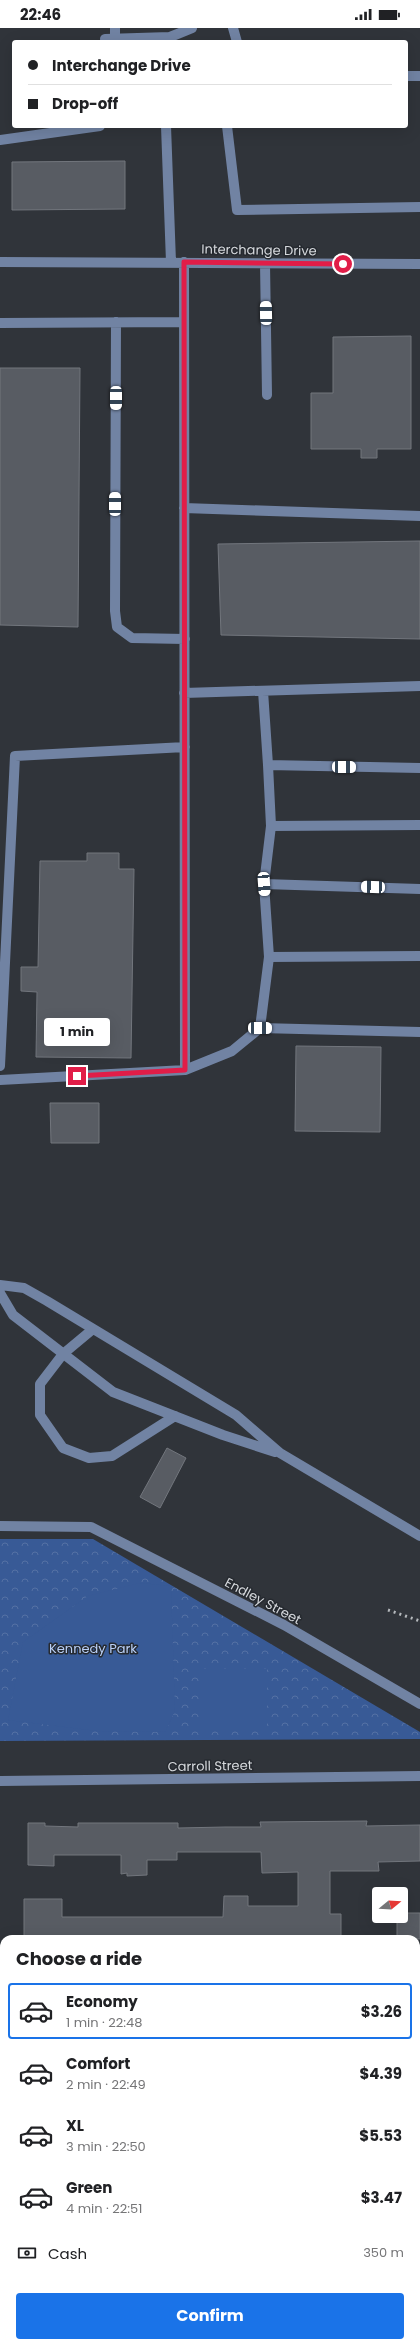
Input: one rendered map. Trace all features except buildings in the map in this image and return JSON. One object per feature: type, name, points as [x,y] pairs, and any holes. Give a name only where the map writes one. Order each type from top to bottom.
[{"type":"street","points":[[115,28],[110,39],[170,36],[192,28]]},
{"type":"street","points":[[233,28],[236,40]]},
{"type":"street","points":[[408,76],[420,76]]},
{"type":"street","points":[[0,140],[86,128]]},
{"type":"street","points":[[166,128],[171,262]]},
{"type":"street","points":[[227,128],[237,210],[420,207]]},
{"type":"street","name":"Interchange Drive","points":[[0,262],[420,264]]},
{"type":"street","points":[[184,262],[185,1070]]},
{"type":"street","points":[[265,263],[268,395]]},
{"type":"street","points":[[116,322],[115,611],[117,627],[132,638],[185,639]]},
{"type":"street","points":[[0,323],[184,322]]},
{"type":"street","points":[[184,508],[420,516]]},
{"type":"street","points":[[184,694],[420,686]]},
{"type":"street","points":[[260,1028],[269,957],[264,884],[271,826],[263,691]]},
{"type":"street","points":[[0,1066],[15,756],[184,748]]},
{"type":"street","points":[[268,765],[420,768]]},
{"type":"street","points":[[271,826],[420,825]]},
{"type":"street","points":[[264,884],[420,889]]},
{"type":"street","points":[[269,957],[420,956]]},
{"type":"street","points":[[0,1080],[185,1070],[232,1051],[260,1028],[420,1032]]},
{"type":"street","points":[[0,1285],[24,1288],[93,1329],[236,1415],[280,1453],[420,1536]]},
{"type":"street","points":[[0,1293],[13,1315],[113,1392],[223,1435],[280,1453]]},
{"type":"street","points":[[93,1329],[63,1354],[40,1384],[40,1415],[64,1448],[89,1458],[112,1456],[175,1416]]},
{"type":"street","name":"Endley Street","points":[[0,1526],[91,1527],[284,1625],[420,1704]]},
{"type":"street","name":"Carroll Street","points":[[0,1781],[420,1776]]},
{"type":"green space","name":"Kennedy Park","points":[[0,1539],[93,1539],[420,1732],[420,1739],[0,1741]]},
{"type":"green space","points":[[140,1583],[171,1586],[175,1711],[165,1732],[97,1731],[8,1720],[23,1642],[88,1596]]},
{"type":"green space","points":[[200,1669],[267,1669],[267,1726],[200,1726]]},
{"type":"railway","points":[[388,1610],[420,1621]]},
{"type":"route","points":[[77,1076],[185,1070],[184,262],[343,264]]}]
